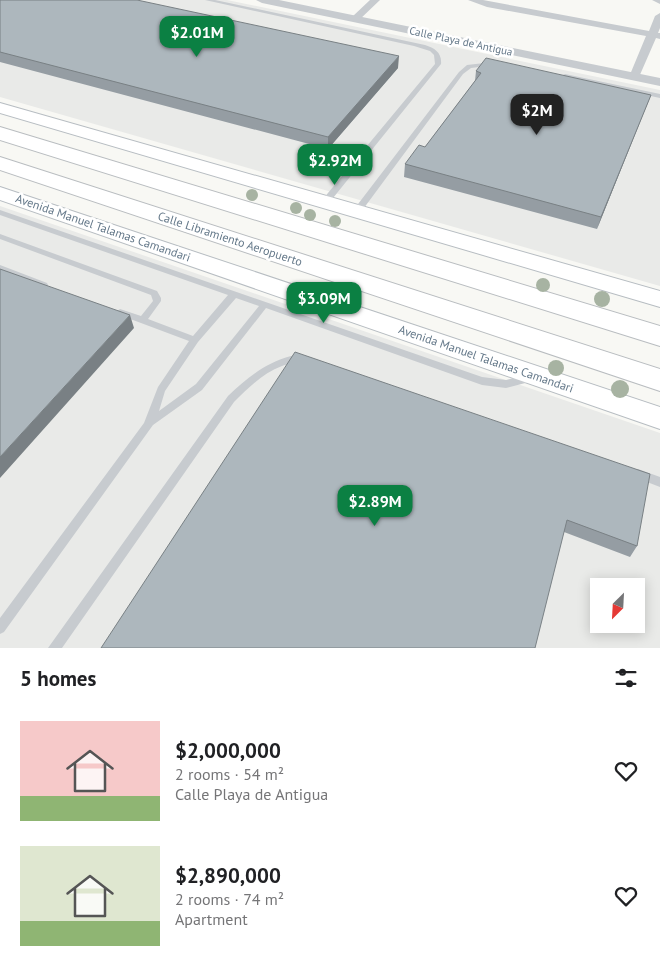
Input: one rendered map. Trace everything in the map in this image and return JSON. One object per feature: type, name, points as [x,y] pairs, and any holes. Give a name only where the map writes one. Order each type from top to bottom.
[{"type":"highway","points":[[0,133],[660,336]]},
{"type":"highway","name":"Calle Libramiento Aeropuerto","points":[[0,163],[660,380]]},
{"type":"highway","points":[[494,284],[659,303]]},
{"type":"main road","points":[[0,108],[358,210],[659,303]]},
{"type":"main road","name":"Avenida Manuel Talamas Camandari","points":[[0,193],[660,418]]},
{"type":"street","name":"Calle Playa de Antigua","points":[[262,0],[660,82]]},
{"type":"street","points":[[355,19],[374,0]]},
{"type":"street","points":[[473,0],[479,3],[656,35]]},
{"type":"street","points":[[634,76],[656,35],[660,16]]},
{"type":"lane","points":[[208,0],[414,44],[432,49],[439,57],[438,64],[326,201]]},
{"type":"lane","points":[[358,210],[465,68],[474,65],[502,64]]},
{"type":"lane","points":[[557,74],[660,96]]},
{"type":"lane","points":[[0,212],[482,381],[506,384],[536,376]]},
{"type":"lane","points":[[0,236],[154,293],[157,301],[143,320]]},
{"type":"lane","points":[[0,268],[51,287]]},
{"type":"lane","points":[[0,628],[149,424],[161,390],[195,340],[234,294]]},
{"type":"lane","points":[[149,424],[199,387],[264,305]]},
{"type":"lane","points":[[110,308],[195,340]]},
{"type":"lane","points":[[54,648],[231,399],[269,367],[292,359],[310,361]]},
{"type":"lane","points":[[630,471],[660,482]]},
{"type":"shaded area","points":[[0,0],[227,0],[660,90],[660,286],[0,97]]},
{"type":"shaded area","points":[[0,206],[660,433],[660,648],[0,648]]},
{"type":"building","points":[[0,0],[137,0],[399,56],[328,137],[0,52]]},
{"type":"building","points":[[486,58],[651,95],[601,217],[405,164],[419,145],[425,147],[481,73],[476,71]]},
{"type":"building","points":[[0,269],[130,315],[0,457]]},
{"type":"building","points":[[295,352],[650,474],[637,546],[567,520],[535,648],[101,648]]}]
